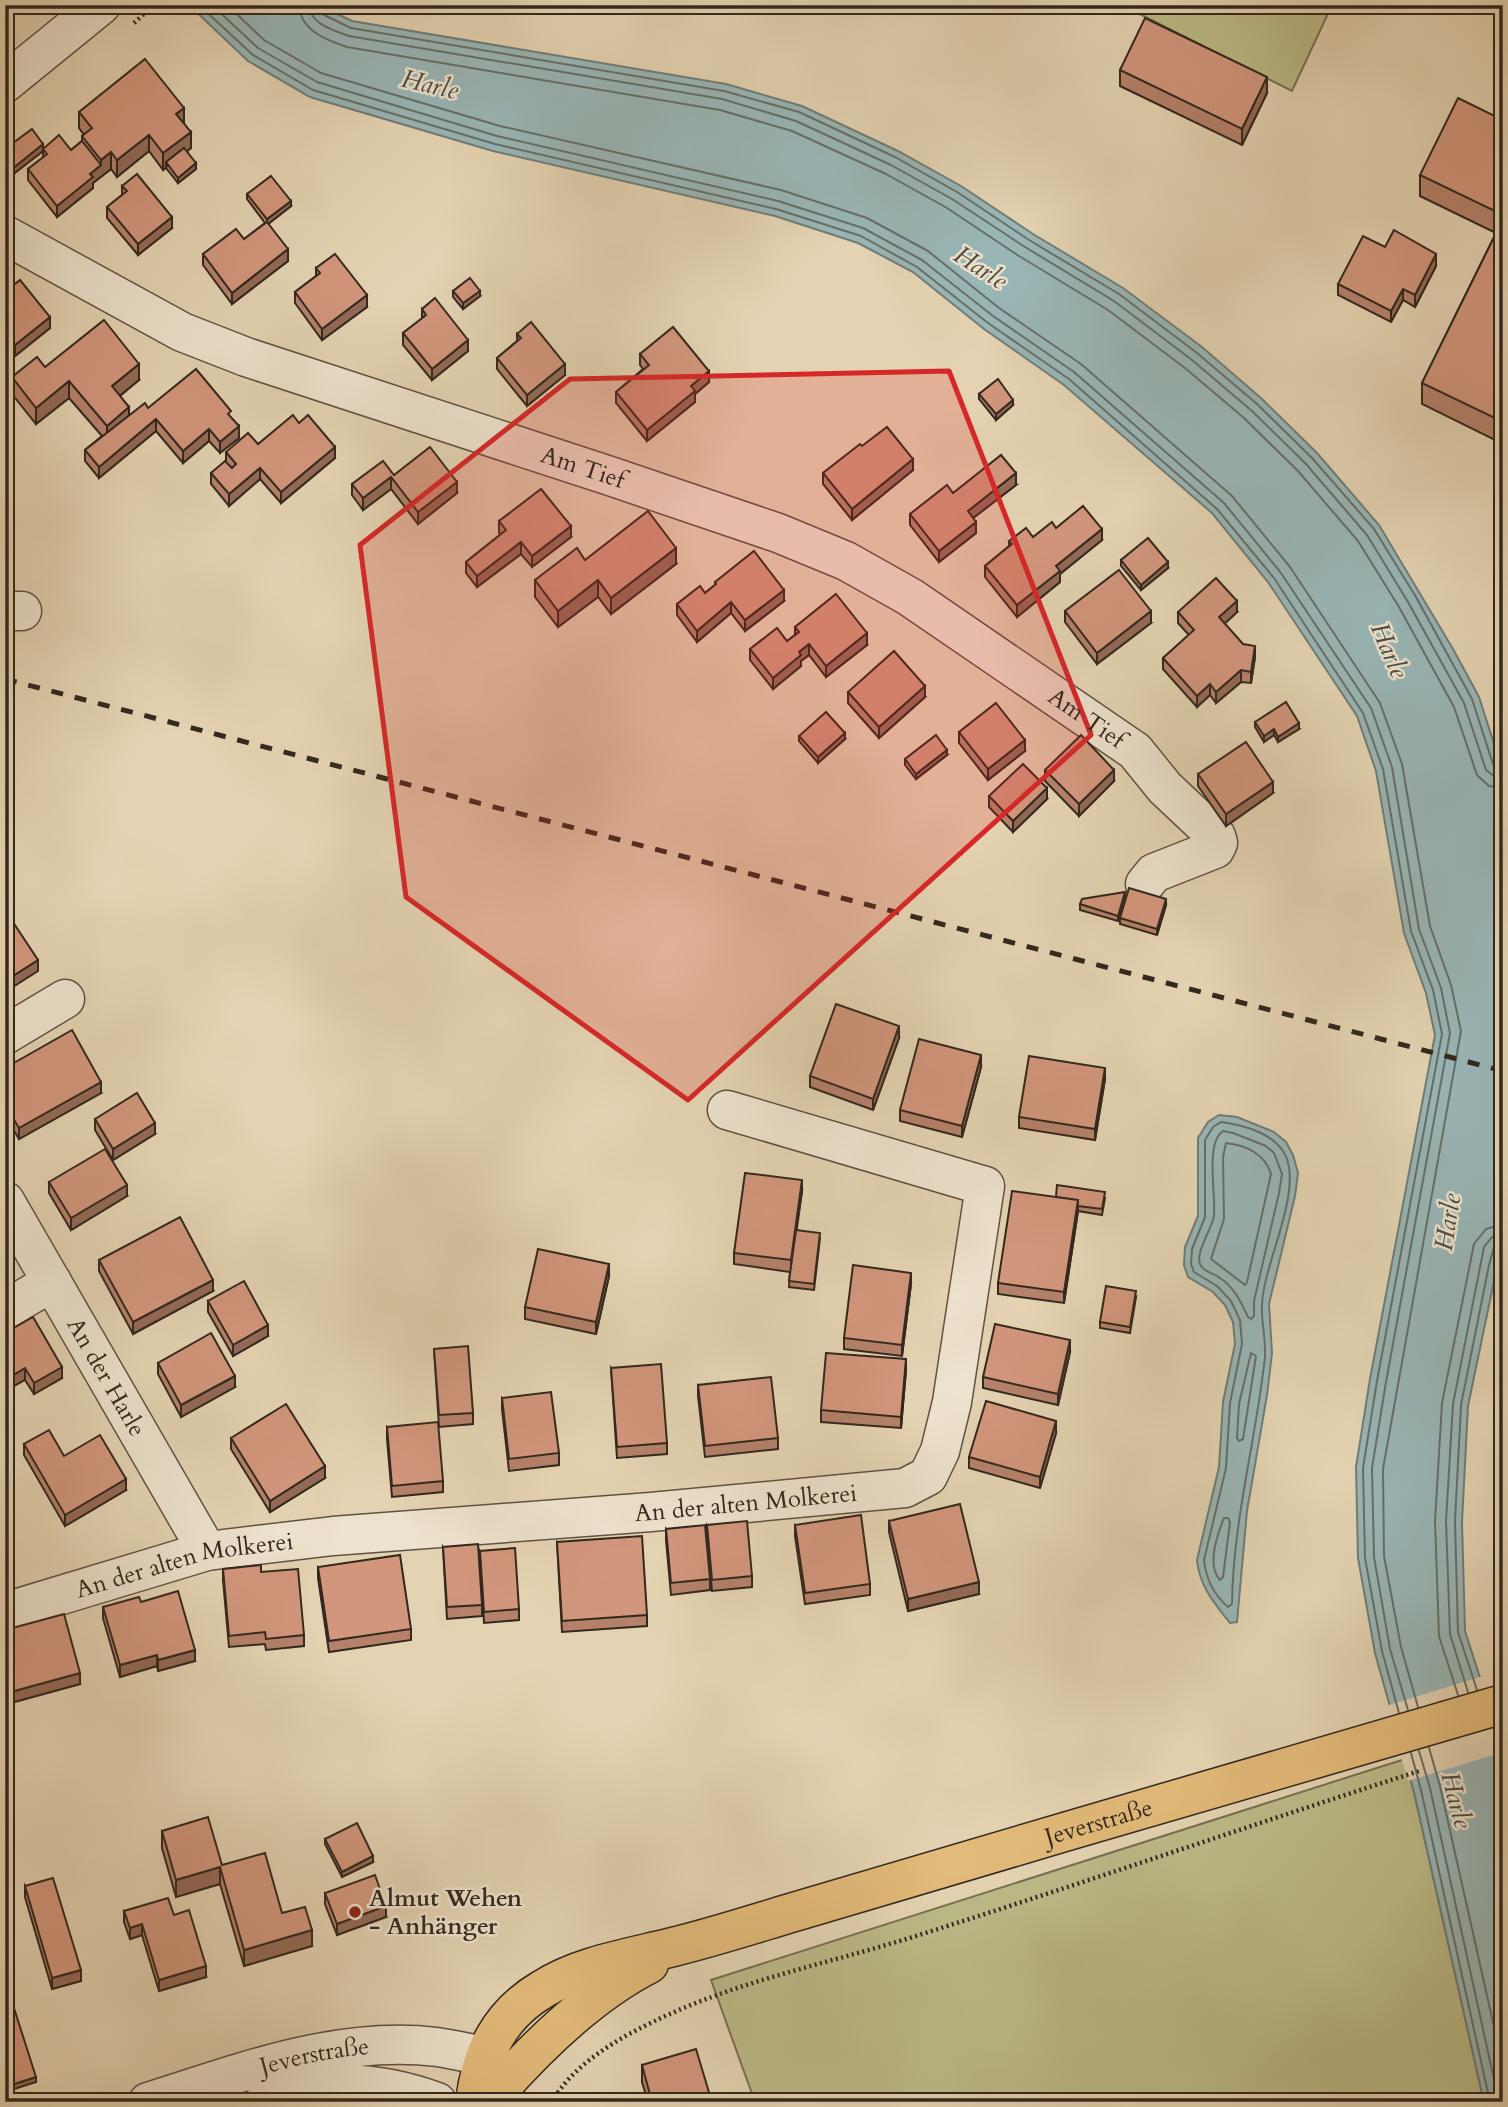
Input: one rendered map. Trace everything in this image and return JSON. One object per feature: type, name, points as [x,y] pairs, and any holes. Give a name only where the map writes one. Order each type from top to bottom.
[{"type":"main road","name":"Jeverstraße","points":[[475,2102],[484,2056],[510,2015],[539,1990],[588,1968],[694,1941],[1503,1704]]},
{"type":"main road","name":"Jeverstraße","points":[[488,2102],[506,2081],[583,2007],[625,1976],[694,1941]]},
{"type":"street","points":[[5,82],[101,5]]},
{"type":"street","name":"Am Tief","points":[[5,235],[183,331],[246,357],[610,475],[778,533],[846,561],[910,597],[1135,751],[1165,788],[1210,829],[1218,843],[1215,849],[1154,873],[1145,884]]},
{"type":"street","points":[[5,1035],[65,999]]},
{"type":"street","name":"An der alten Molkerei","points":[[5,1612],[207,1551],[333,1536],[651,1512],[905,1488],[928,1476],[940,1451],[951,1402],[985,1186],[727,1110]]},
{"type":"street","name":"An der Harle","points":[[5,1201],[207,1551]]},
{"type":"street","points":[[5,1310],[52,1282]]},
{"type":"street","name":"Jeverstraße","points":[[148,2102],[314,2053],[359,2047],[406,2046],[437,2047],[484,2056]]},
{"type":"street","name":"Jeverstraße","points":[[264,2102],[308,2089],[351,2085],[391,2088],[437,2102]]},
{"type":"path","points":[[145,13],[154,5]]},
{"type":"path","points":[[552,2102],[559,2089],[576,2070],[601,2052],[658,2019],[729,1990],[914,1937],[1355,1791]]},
{"type":"highlighted area","points":[[949,371],[1091,735],[688,1100],[406,897],[360,545],[570,379]]},
{"type":"shaded area","points":[[1122,5],[1332,5],[1292,91]]},
{"type":"shaded area","points":[[1405,1759],[1484,2102],[755,2102],[711,1980]]},
{"type":"water","name":"Harle","points":[[189,5],[319,5],[352,21],[726,84],[802,106],[898,151],[961,186],[1033,234],[1123,288],[1202,347],[1262,399],[1317,453],[1379,525],[1479,697],[1503,772],[1503,1238],[1468,1406],[1462,1522],[1465,1631],[1503,1749],[1503,2102],[1484,2102],[1414,1792],[1375,1653],[1358,1558],[1356,1467],[1435,1035],[1426,993],[1404,933],[1376,771],[1357,716],[1268,582],[1212,513],[1064,385],[984,329],[913,272],[858,243],[775,216],[493,151],[310,97],[248,61]]},
{"type":"water","points":[[1219,1115],[1237,1117],[1274,1132],[1286,1142],[1298,1173],[1269,1304],[1272,1353],[1267,1395],[1247,1511],[1237,1622],[1230,1623],[1204,1586],[1197,1560],[1219,1467],[1223,1402],[1235,1344],[1233,1322],[1225,1305],[1213,1292],[1188,1277],[1184,1265],[1185,1247],[1198,1216],[1198,1138],[1208,1122]]},
{"type":"pier","points":[[1483,1676],[1503,1737],[1503,1752],[1408,1781],[1386,1706]]},
{"type":"building","points":[[1145,18],[1267,77],[1242,129],[1120,70]]},
{"type":"building","points":[[145,59],[184,108],[176,114],[191,132],[163,153],[149,135],[117,160],[111,152],[101,160],[82,136],[92,128],[79,112]]},
{"type":"building","points":[[1458,98],[1503,120],[1503,215],[1420,175]]},
{"type":"building","points":[[32,129],[43,144],[12,169],[5,161],[5,149]]},
{"type":"building","points":[[59,135],[71,150],[82,141],[101,165],[90,174],[93,177],[57,206],[28,169],[47,154],[43,149]]},
{"type":"building","points":[[184,148],[196,163],[178,178],[166,162]]},
{"type":"building","points":[[137,174],[172,217],[138,244],[107,207],[127,191],[122,186]]},
{"type":"building","points":[[271,176],[291,201],[267,219],[247,194]]},
{"type":"building","points":[[1503,219],[1503,422],[1422,383]]},
{"type":"building","points":[[267,222],[288,249],[232,293],[203,254],[236,229],[244,239]]},
{"type":"building","points":[[1394,230],[1436,254],[1415,295],[1403,289],[1391,311],[1338,284],[1363,236],[1385,247]]},
{"type":"building","points":[[335,254],[367,295],[322,329],[295,292],[320,273],[316,268]]},
{"type":"building","points":[[470,278],[480,291],[463,303],[453,291]]},
{"type":"building","points":[[20,280],[50,317],[15,345],[5,333],[5,292]]},
{"type":"building","points":[[435,298],[468,340],[432,369],[403,333],[426,315],[422,309]]},
{"type":"building","points":[[104,320],[139,364],[112,386],[129,407],[107,426],[69,381],[36,408],[12,377],[37,357],[45,367]]},
{"type":"building","points":[[531,322],[565,364],[527,395],[497,358],[521,338],[517,334]]},
{"type":"building","points":[[673,327],[709,371],[691,386],[695,391],[647,430],[616,392],[649,365],[640,354]]},
{"type":"building","points":[[196,369],[231,411],[228,414],[239,426],[220,442],[209,429],[183,451],[156,419],[99,467],[85,450],[145,403],[148,408]]},
{"type":"building","points":[[998,379],[1013,400],[996,414],[979,394]]},
{"type":"building","points":[[293,415],[299,423],[308,415],[335,447],[281,492],[260,468],[229,494],[211,473],[225,461],[232,468],[236,464],[226,452],[248,433],[258,444]]},
{"type":"building","points":[[887,427],[913,459],[852,509],[823,473]]},
{"type":"building","points":[[430,447],[457,482],[418,512],[391,477],[363,498],[352,484],[383,461],[394,475]]},
{"type":"building","points":[[1001,455],[1016,473],[968,511],[976,522],[939,551],[910,514],[947,485],[953,493]]},
{"type":"building","points":[[541,489],[571,526],[532,556],[521,542],[477,576],[466,562],[506,530],[499,521]]},
{"type":"building","points":[[1083,506],[1102,529],[1056,566],[1060,571],[1017,605],[985,566],[1012,544],[1009,541],[1026,528],[1033,537],[1052,522],[1056,528]]},
{"type":"building","points":[[648,511],[676,548],[611,598],[598,580],[558,611],[535,580],[577,548],[585,560]]},
{"type":"building","points":[[1148,538],[1168,562],[1141,585],[1121,560]]},
{"type":"building","points":[[754,551],[784,590],[745,620],[731,602],[697,631],[677,604],[700,586],[705,593]]},
{"type":"building","points":[[1119,570],[1151,611],[1097,653],[1065,611]]},
{"type":"building","points":[[1216,578],[1237,601],[1219,617],[1243,644],[1255,646],[1251,672],[1241,670],[1216,692],[1210,684],[1197,696],[1163,658],[1194,630],[1178,612]]},
{"type":"building","points":[[836,594],[867,633],[826,666],[809,644],[799,652],[801,655],[773,678],[750,649],[777,628],[787,641],[799,632],[795,627]]},
{"type":"building","points":[[894,651],[925,686],[879,727],[848,692]]},
{"type":"building","points":[[1286,702],[1299,723],[1278,737],[1274,729],[1264,736],[1255,722]]},
{"type":"building","points":[[996,703],[1025,740],[988,769],[959,732]]},
{"type":"building","points":[[826,712],[845,733],[818,757],[799,736]]},
{"type":"building","points":[[936,735],[947,750],[916,774],[905,759]]},
{"type":"building","points":[[1081,735],[1114,770],[1079,804],[1045,770]]},
{"type":"building","points":[[1246,742],[1273,782],[1226,814],[1198,774]]},
{"type":"building","points":[[1023,764],[1047,788],[1013,821],[989,796]]},
{"type":"building","points":[[1129,888],[1166,899],[1157,929],[1120,918]]},
{"type":"building","points":[[1125,892],[1118,916],[1080,904],[1082,899]]},
{"type":"building","points":[[5,910],[38,960],[5,981]]},
{"type":"building","points":[[836,1004],[899,1026],[873,1099],[810,1076]]},
{"type":"building","points":[[72,1030],[101,1082],[19,1128],[5,1105],[5,1068]]},
{"type":"building","points":[[919,1039],[981,1055],[962,1126],[900,1110]]},
{"type":"building","points":[[1029,1056],[1105,1068],[1095,1129],[1019,1117]]},
{"type":"building","points":[[137,1093],[155,1123],[113,1149],[95,1119]]},
{"type":"building","points":[[105,1149],[127,1185],[71,1218],[49,1182]]},
{"type":"building","points":[[745,1173],[802,1180],[791,1260],[734,1253]]},
{"type":"building","points":[[1057,1185],[1105,1192],[1102,1209],[1078,1206],[1078,1200],[1056,1197]]},
{"type":"building","points":[[1012,1191],[1078,1200],[1064,1292],[998,1283]]},
{"type":"building","points":[[180,1217],[213,1280],[133,1322],[99,1260]]},
{"type":"building","points":[[796,1230],[820,1233],[814,1284],[789,1281]]},
{"type":"building","points":[[538,1249],[609,1264],[596,1322],[525,1307]]},
{"type":"building","points":[[853,1265],[911,1273],[902,1345],[844,1338]]},
{"type":"building","points":[[244,1281],[268,1325],[233,1345],[208,1301]]},
{"type":"building","points":[[1106,1286],[1136,1291],[1130,1327],[1100,1322]]},
{"type":"building","points":[[33,1317],[62,1367],[34,1383],[25,1368],[5,1380],[5,1333]]},
{"type":"building","points":[[995,1324],[1070,1340],[1058,1394],[983,1377]]},
{"type":"building","points":[[211,1333],[235,1376],[181,1405],[158,1363]]},
{"type":"building","points":[[468,1346],[473,1413],[439,1415],[434,1349]]},
{"type":"building","points":[[826,1353],[906,1359],[901,1417],[821,1410]]},
{"type":"building","points":[[661,1364],[667,1443],[617,1447],[611,1368]]},
{"type":"building","points":[[771,1377],[778,1438],[705,1446],[698,1385]]},
{"type":"building","points":[[551,1392],[559,1453],[509,1459],[502,1398]]},
{"type":"building","points":[[986,1401],[1056,1421],[1040,1477],[969,1457]]},
{"type":"building","points":[[286,1404],[325,1466],[270,1501],[231,1438]]},
{"type":"building","points":[[438,1422],[443,1481],[392,1486],[387,1427]]},
{"type":"building","points":[[49,1430],[64,1456],[100,1435],[126,1479],[65,1515],[24,1444]]},
{"type":"building","points":[[960,1504],[979,1582],[908,1599],[889,1521]]},
{"type":"building","points":[[861,1515],[870,1584],[805,1593],[795,1525]]},
{"type":"building","points":[[747,1521],[752,1576],[712,1580],[707,1525]]},
{"type":"building","points":[[705,1525],[710,1579],[671,1583],[666,1529]]},
{"type":"building","points":[[642,1536],[647,1615],[562,1621],[557,1542]]},
{"type":"building","points":[[478,1544],[482,1605],[447,1607],[443,1547]]},
{"type":"building","points":[[515,1548],[519,1609],[484,1612],[480,1551]]},
{"type":"building","points":[[400,1555],[411,1629],[329,1641],[318,1567]]},
{"type":"building","points":[[261,1565],[261,1572],[298,1569],[304,1635],[266,1639],[265,1632],[229,1636],[223,1569]]},
{"type":"building","points":[[178,1591],[195,1650],[158,1660],[157,1655],[120,1665],[103,1607],[139,1597],[141,1602]]},
{"type":"building","points":[[64,1614],[80,1673],[7,1693],[5,1630]]},
{"type":"building","points":[[208,1817],[222,1865],[265,1853],[282,1913],[305,1907],[312,1930],[244,1950],[220,1867],[176,1880],[162,1831]]},
{"type":"building","points":[[357,1823],[373,1856],[342,1872],[325,1839]]},
{"type":"building","points":[[375,1875],[386,1906],[337,1924],[325,1893]]},
{"type":"building","points":[[53,1878],[81,1970],[52,1978],[25,1886]]},
{"type":"building","points":[[168,1898],[174,1915],[189,1910],[206,1966],[159,1980],[142,1924],[130,1928],[124,1911]]},
{"type":"building","points":[[5,1980],[36,2077],[5,2087]]},
{"type":"building","points":[[696,2049],[711,2099],[724,2094],[727,2102],[652,2102],[642,2065]]},
{"type":"railway","points":[[5,679],[1503,1071]]},
{"type":"place","name":"Almut Wehen - Anhänger","points":[[355,1912]]}]
